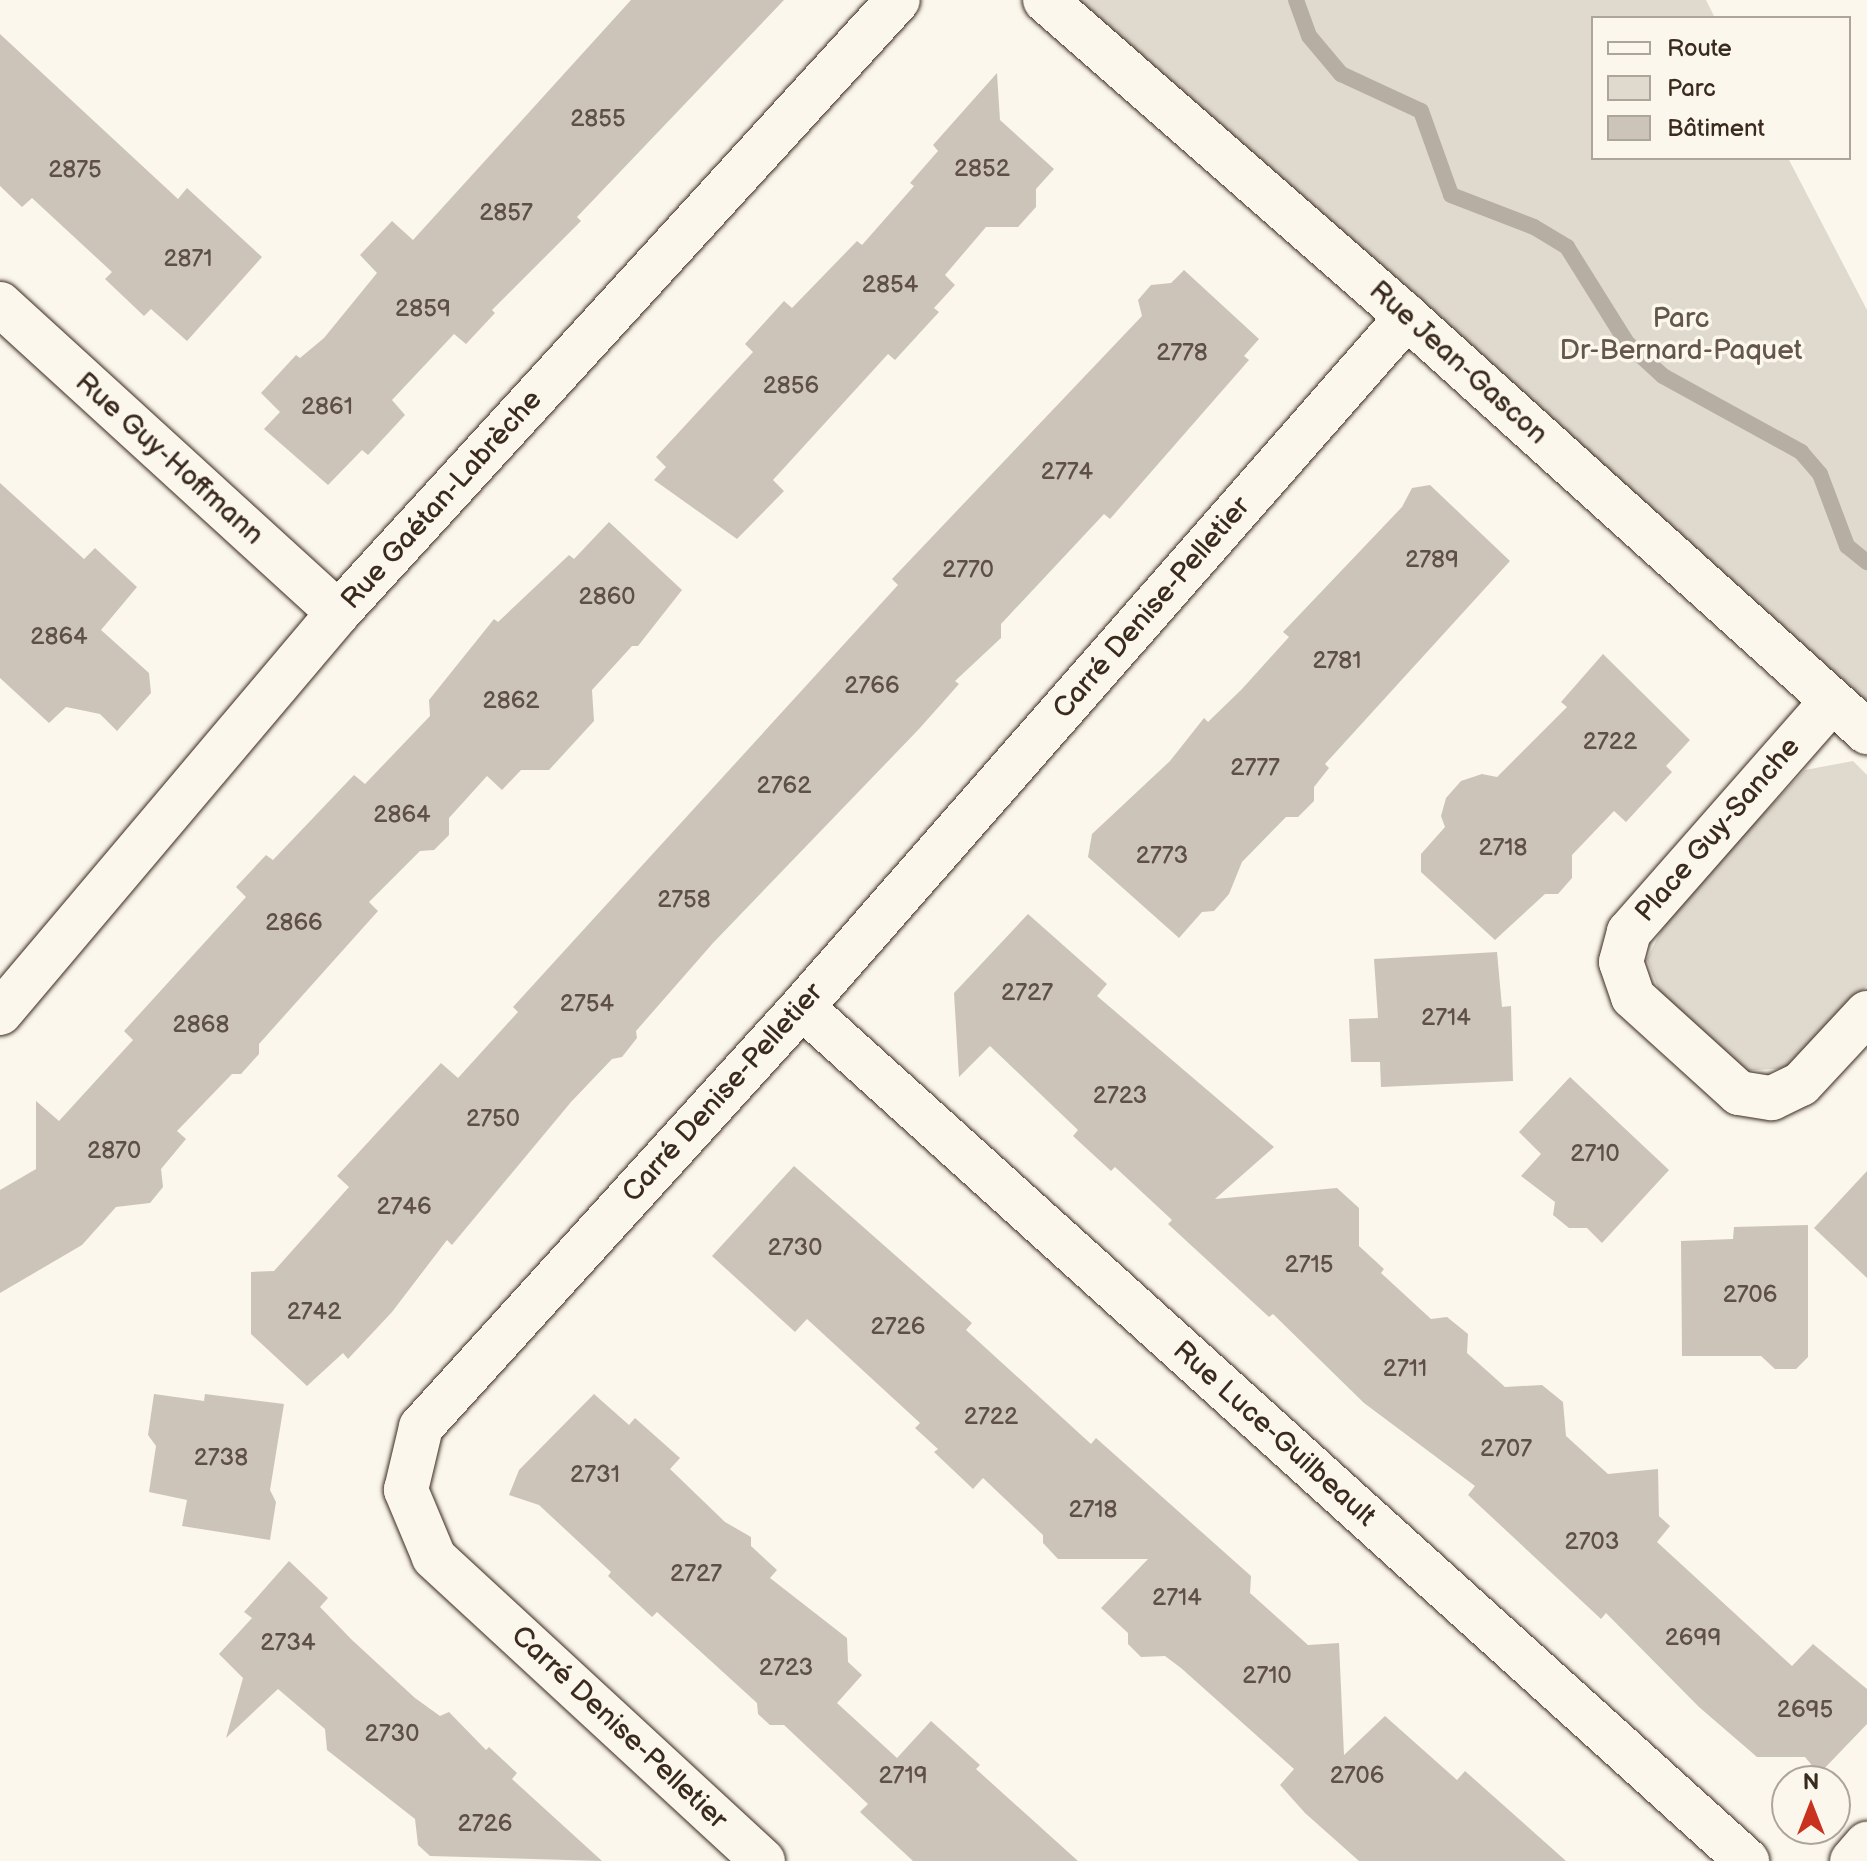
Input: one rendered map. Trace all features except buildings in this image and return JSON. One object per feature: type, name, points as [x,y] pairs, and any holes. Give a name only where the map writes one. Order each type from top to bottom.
[{"type":"street","name":"Rue Gaétan-Labrèche","points":[[0,1013],[338,613],[898,0]]},
{"type":"street","name":"Rue Jean-Gascon","points":[[1045,0],[1407,317],[1867,732]]},
{"type":"street","name":"Rue Guy-Hoffmann","points":[[0,304],[338,613]]},
{"type":"street","name":"Carré Denise-Pelletier","points":[[763,1861],[434,1557],[406,1490],[421,1427],[802,1007],[1407,317]]},
{"type":"street","name":"Place Guy-Sanche","points":[[1832,701],[1629,932],[1621,962],[1633,997],[1739,1093],[1772,1098],[1801,1084],[1867,1013]]},
{"type":"street","name":"Rue Luce-Guilbeault","points":[[802,1007],[1747,1861]]},
{"type":"street","points":[[1852,1861],[1867,1844]]},
{"type":"green space","name":"Parc Dr-Bernard-Paquet","points":[[1045,0],[1706,0],[1714,16],[1591,16],[1591,160],[1789,160],[1867,310],[1867,738]]},
{"type":"green space","points":[[1853,761],[1867,775],[1867,986],[1787,1068],[1741,1071],[1661,996],[1647,959],[1672,909],[1805,770]]},
{"type":"waterway","points":[[1296,0],[1309,36],[1341,74],[1421,111],[1451,195],[1534,227],[1567,247],[1627,343],[1663,376],[1801,452],[1820,474],[1847,546],[1867,562]]}]
